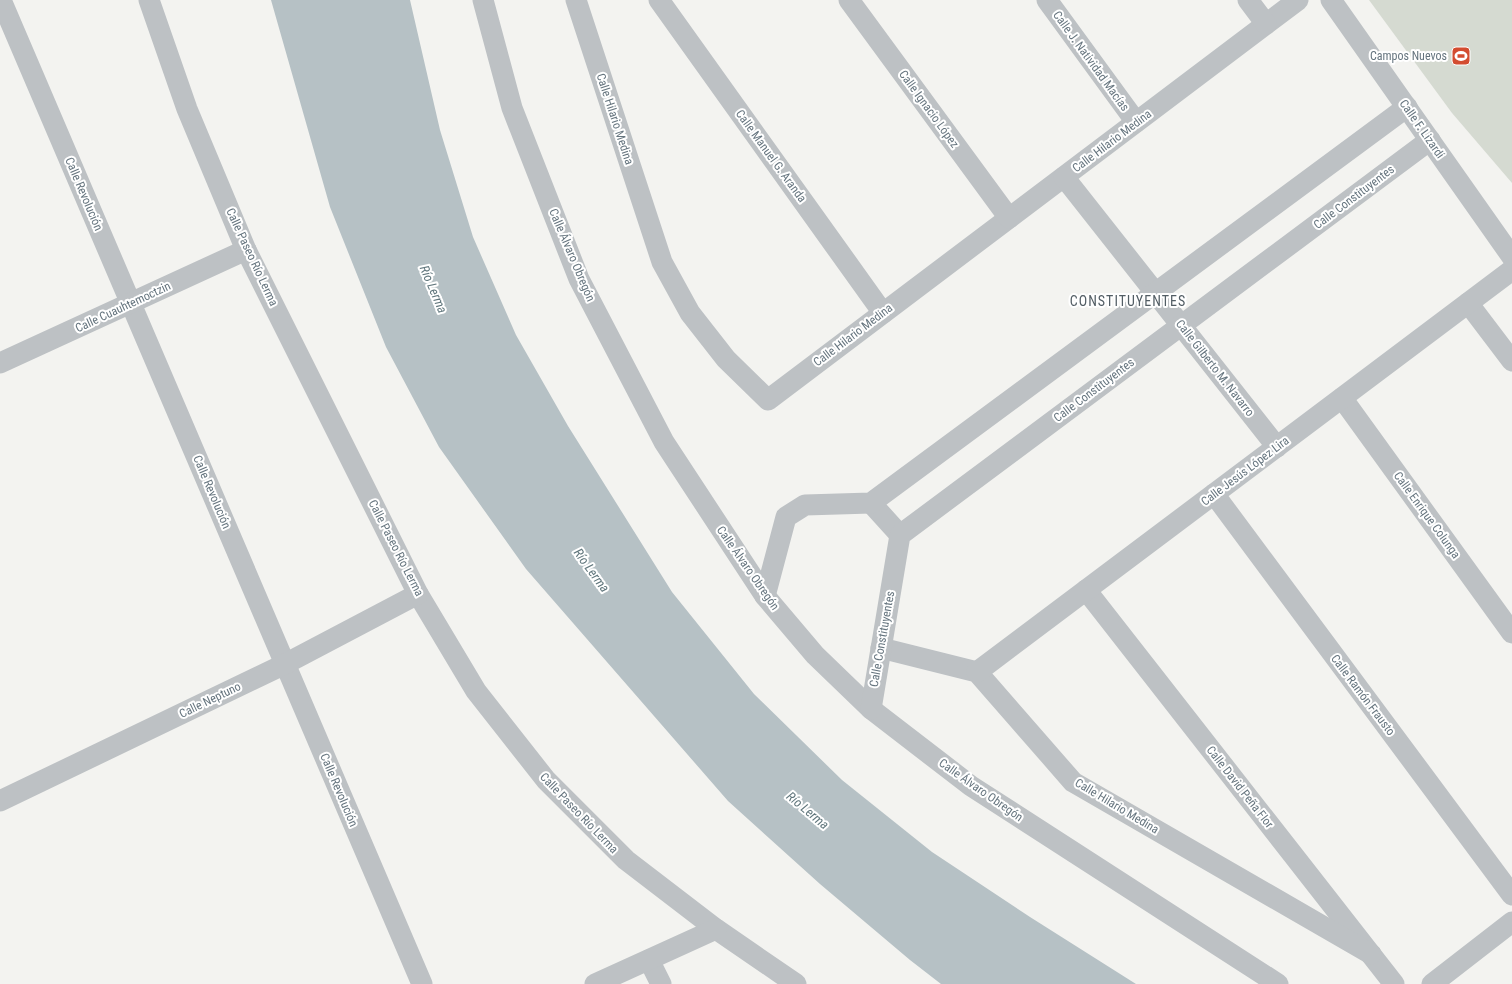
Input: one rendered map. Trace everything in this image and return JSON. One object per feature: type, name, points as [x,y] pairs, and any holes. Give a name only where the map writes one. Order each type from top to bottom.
[{"type":"street","name":"Calle Revolución","points":[[1,0],[422,984]]},
{"type":"street","name":"Calle Paseo Río Lerma","points":[[149,0],[187,109],[246,250],[418,594],[476,691],[546,780],[626,860],[716,929],[796,984]]},
{"type":"street","name":"Calle Álvaro Obregón","points":[[483,0],[512,108],[579,279],[664,442],[765,596],[815,655],[871,709],[971,786],[1278,984]]},
{"type":"street","name":"Calle Hilario Medina","points":[[576,0],[662,262],[690,313],[726,359],[768,400],[1298,0]]},
{"type":"street","name":"Calle Manuel G. Aranda","points":[[659,0],[883,312]]},
{"type":"street","name":"Calle Ignacio López","points":[[849,0],[1009,218]]},
{"type":"street","name":"Calle J. Natividad Macías","points":[[1047,0],[1136,122]]},
{"type":"street","points":[[1248,0],[1266,24]]},
{"type":"street","name":"Calle F. Lizardi","points":[[1331,0],[1512,257]]},
{"type":"street","points":[[765,596],[786,517],[805,505],[871,503],[1407,107]]},
{"type":"street","name":"Calle Constituyentes","points":[[871,709],[900,535],[1430,140]]},
{"type":"street","name":"Calle Gilberto M. Navarro","points":[[1064,177],[1277,447]]},
{"type":"street","name":"Calle Cuauhtemoctzin","points":[[0,363],[246,250]]},
{"type":"street","name":"Calle Jesús López Lira","points":[[977,672],[1512,270]]},
{"type":"street","points":[[1468,303],[1512,362]]},
{"type":"street","name":"Calle Enrique Colunga","points":[[1342,398],[1512,633]]},
{"type":"street","name":"Calle Ramón Frausto","points":[[1214,494],[1512,895]]},
{"type":"street","points":[[871,503],[900,535]]},
{"type":"street","name":"Calle David Peña Flor","points":[[1086,590],[1394,984]]},
{"type":"street","name":"Calle Neptuno","points":[[0,801],[285,664],[418,594]]},
{"type":"street","points":[[881,648],[977,672]]},
{"type":"street","name":"Calle Hilario Medina","points":[[977,672],[1073,782],[1371,954]]},
{"type":"street","points":[[1432,984],[1512,922]]},
{"type":"street","points":[[595,984],[716,929]]},
{"type":"street","points":[[649,960],[661,984]]},
{"type":"shaded area","name":"Campos Nuevos","points":[[1369,0],[1512,0],[1512,183],[1452,113]]},
{"type":"water","name":"Río Lerma","points":[[271,0],[410,0],[440,130],[473,237],[516,335],[568,426],[672,592],[754,694],[842,780],[932,852],[1030,917],[1136,984],[941,984],[910,960],[820,884],[728,801],[526,569],[439,447],[386,347],[330,207]]},
{"type":"place","name":"Campos Nuevos","points":[[1461,56]]},
{"type":"district","name":"CONSTITUYENTES","points":[[1128,301]]}]
